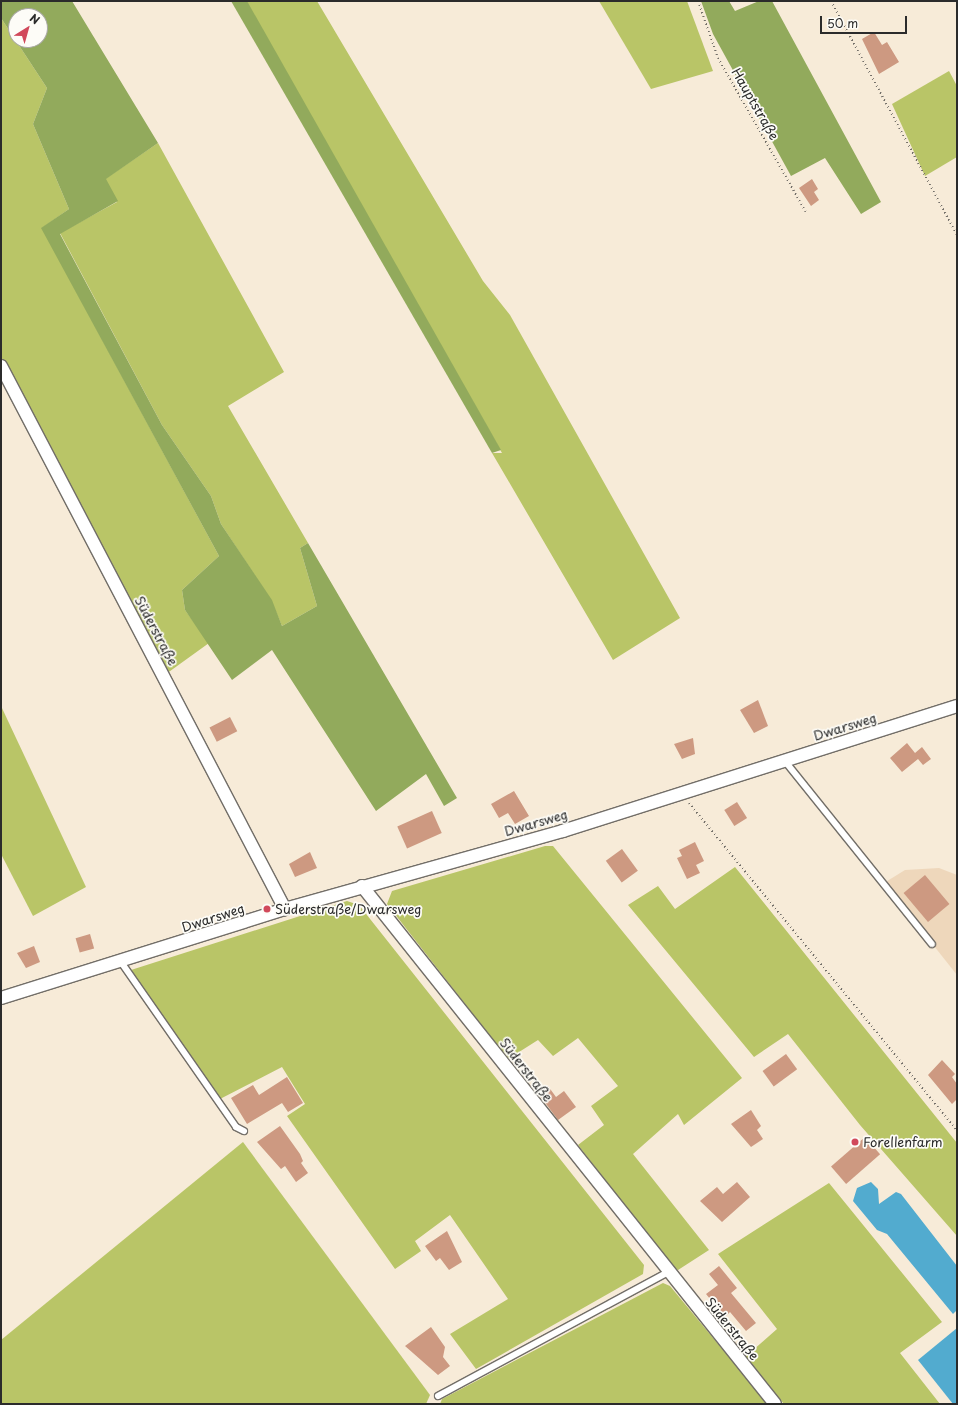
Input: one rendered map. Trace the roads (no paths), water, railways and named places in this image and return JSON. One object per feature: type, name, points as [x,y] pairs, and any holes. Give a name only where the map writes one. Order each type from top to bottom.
[{"type":"street","name":"Süderstraße","points":[[1,366],[286,909]]},
{"type":"street","name":"Dwarsweg","points":[[1,998],[362,886],[563,831],[957,706]]},
{"type":"street","name":"Süderstraße","points":[[362,886],[668,1272],[775,1404]]},
{"type":"lane","points":[[784,760],[932,944]]},
{"type":"lane","points":[[121,962],[236,1127],[244,1131]]},
{"type":"lane","points":[[438,1396],[668,1272]]},
{"type":"water","points":[[871,1182],[878,1189],[879,1204],[896,1192],[901,1194],[957,1266],[957,1310],[953,1314],[887,1234],[877,1230],[853,1201],[857,1188]]},
{"type":"water","points":[[957,1328],[957,1404],[953,1404],[918,1360]]},
{"type":"place","name":"Süderstraße/Dwarsweg","points":[[267,909]]},
{"type":"place","name":"Forellenfarm","points":[[855,1142]]}]
